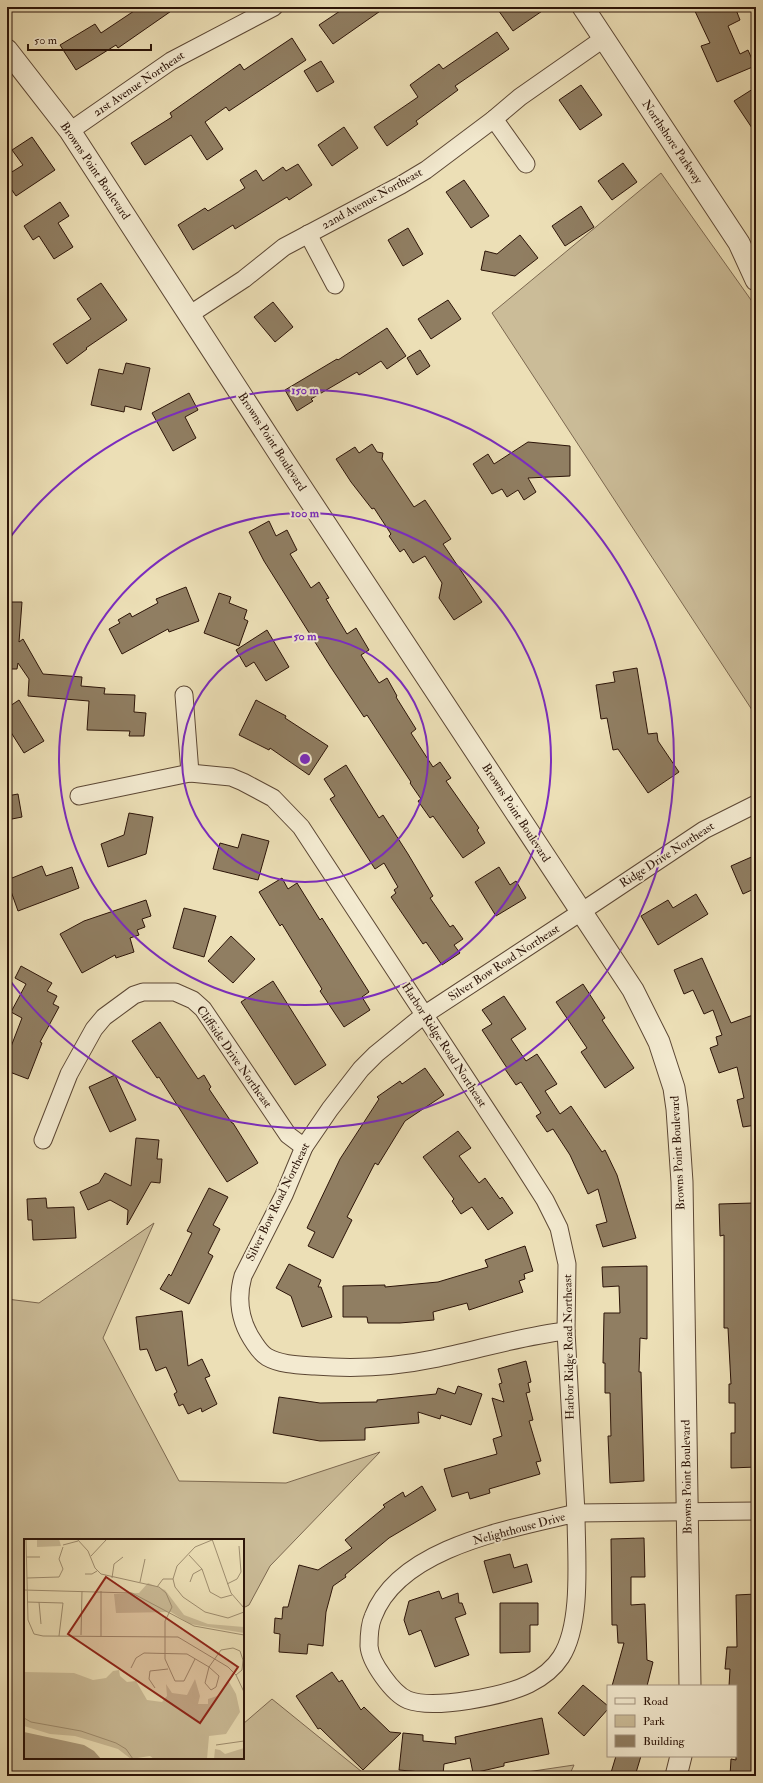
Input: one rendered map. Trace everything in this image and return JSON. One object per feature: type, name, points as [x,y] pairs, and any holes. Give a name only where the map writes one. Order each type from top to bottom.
[{"type":"street","name":"21st Avenue Northeast","points":[[70,131],[171,61],[274,7]]},
{"type":"street","name":"Northshore Parkway","points":[[583,7],[727,224],[739,243],[756,280]]},
{"type":"street","name":"22nd Avenue Northeast","points":[[190,315],[244,279],[284,247],[395,189],[426,170],[494,120],[520,97],[603,39]]},
{"type":"street","name":"Browns Point Boulevard","points":[[7,50],[70,131],[633,990],[660,1042],[674,1088],[682,1182],[690,1685]]},
{"type":"street","points":[[494,120],[526,164]]},
{"type":"street","name":"22nd Avenue Northeast","points":[[308,234],[335,285]]},
{"type":"street","points":[[184,695],[190,773]]},
{"type":"street","name":"Harbor Ridge Road Northeast","points":[[79,796],[190,773],[231,778],[243,782],[272,798],[301,827],[541,1193],[559,1228],[567,1264],[566,1331],[576,1513]]},
{"type":"street","name":"Ridge Drive Northeast","points":[[581,912],[704,830],[756,804]]},
{"type":"street","name":"Silver Bow Road Northeast","points":[[566,1331],[538,1334],[433,1359],[391,1366],[346,1367],[294,1365],[268,1358],[261,1353],[246,1332],[241,1313],[240,1287],[242,1276],[284,1195],[304,1147],[330,1108],[361,1069],[376,1054],[424,1015],[581,912]]},
{"type":"street","name":"Cliffside Drive Northeast","points":[[43,1140],[69,1074],[94,1029],[104,1017],[134,995],[143,992],[165,991],[184,995],[193,1000],[203,1009],[288,1135],[304,1147]]},
{"type":"street","points":[[576,1513],[756,1511]]},
{"type":"street","name":"Nelighthouse Drive","points":[[576,1513],[576,1586],[573,1625],[569,1641],[561,1657],[553,1667],[530,1683],[514,1690],[469,1700],[433,1703],[407,1700],[381,1674],[371,1657],[369,1650],[372,1619],[380,1601],[396,1581],[406,1573],[439,1555],[483,1536],[576,1513]]},
{"type":"street","points":[[676,1776],[680,1757]]},
{"type":"green space","points":[[661,173],[756,307],[756,716],[492,313]]},
{"type":"green space","points":[[154,1223],[103,1338],[179,1481],[286,1483],[380,1452],[270,1566],[249,1605],[244,1608],[244,1539],[24,1539],[24,1759],[244,1759],[244,1723],[272,1699],[367,1776],[7,1776],[7,1299],[39,1303]]},
{"type":"green space","points":[[574,1765],[569,1776],[500,1776]]},
{"type":"building","points":[[140,7],[177,7],[118,48],[116,45],[76,70],[60,45],[95,24],[101,33]]},
{"type":"building","points":[[346,7],[386,7],[333,44],[319,25]]},
{"type":"building","points":[[496,7],[548,7],[513,31]]},
{"type":"building","points":[[693,7],[735,7],[740,20],[728,26],[740,54],[748,50],[755,66],[717,82],[701,46],[710,43]]},
{"type":"building","points":[[497,32],[509,49],[455,86],[458,90],[416,121],[418,124],[387,146],[374,127],[418,97],[410,85],[439,64],[443,69]]},
{"type":"building","points":[[292,38],[306,60],[229,111],[226,107],[205,122],[223,149],[207,160],[191,135],[145,165],[131,143],[172,117],[170,113],[240,64],[244,70]]},
{"type":"building","points":[[321,61],[334,82],[317,92],[304,71]]},
{"type":"building","points":[[581,85],[602,115],[580,130],[559,100]]},
{"type":"building","points":[[756,87],[756,134],[734,101]]},
{"type":"building","points":[[344,127],[358,148],[332,166],[318,145]]},
{"type":"building","points":[[32,137],[55,170],[16,196],[7,183],[7,175],[23,165],[12,150]]},
{"type":"building","points":[[623,163],[637,182],[612,200],[598,181]]},
{"type":"building","points":[[298,164],[312,185],[289,200],[287,197],[235,229],[233,225],[193,250],[178,225],[205,208],[208,211],[245,188],[240,180],[256,170],[263,181],[283,167],[286,171]]},
{"type":"building","points":[[464,180],[489,216],[471,228],[446,192]]},
{"type":"building","points":[[60,202],[69,216],[58,223],[73,247],[54,259],[39,236],[33,240],[24,226]]},
{"type":"building","points":[[581,206],[594,227],[565,246],[552,226]]},
{"type":"building","points":[[408,228],[423,254],[403,266],[388,240]]},
{"type":"building","points":[[520,235],[538,258],[515,276],[481,270],[485,251],[497,254]]},
{"type":"building","points":[[101,283],[127,320],[86,348],[87,349],[67,364],[53,344],[91,319],[77,299]]},
{"type":"building","points":[[448,300],[461,319],[431,339],[418,319]]},
{"type":"building","points":[[273,302],[293,327],[275,342],[254,317]]},
{"type":"building","points":[[387,328],[406,356],[387,369],[381,361],[359,375],[357,372],[311,399],[313,401],[297,411],[285,390],[337,359],[338,360]]},
{"type":"building","points":[[420,350],[430,366],[417,375],[407,358]]},
{"type":"building","points":[[126,363],[150,368],[141,410],[125,406],[124,412],[91,405],[99,369],[123,374]]},
{"type":"building","points":[[189,393],[198,410],[185,417],[196,438],[173,451],[152,413]]},
{"type":"building","points":[[528,442],[570,446],[570,476],[528,478],[536,492],[524,500],[518,490],[507,497],[502,489],[492,494],[473,464],[488,454],[494,464]]},
{"type":"building","points":[[372,444],[377,452],[383,453],[382,459],[414,507],[425,500],[451,539],[443,544],[482,602],[454,620],[439,598],[442,583],[425,556],[413,563],[404,549],[400,552],[389,536],[391,534],[374,508],[372,509],[351,482],[336,459],[355,447],[359,453]]},
{"type":"building","points":[[269,521],[276,536],[287,530],[297,550],[290,554],[311,588],[319,582],[329,598],[326,599],[347,634],[356,628],[369,650],[361,655],[379,683],[387,678],[397,696],[396,697],[416,729],[411,733],[433,767],[440,762],[451,778],[446,781],[479,828],[477,830],[485,843],[463,858],[433,816],[430,818],[418,801],[421,799],[410,783],[411,782],[367,715],[364,717],[330,666],[264,561],[249,532]]},
{"type":"building","points":[[186,587],[199,621],[169,632],[168,629],[122,654],[109,629],[120,623],[118,620],[130,613],[132,617],[158,603],[156,599]]},
{"type":"building","points":[[219,593],[231,597],[229,603],[247,610],[244,619],[248,621],[239,646],[204,633]]},
{"type":"building","points":[[7,602],[22,602],[19,642],[23,639],[43,674],[82,677],[81,686],[105,688],[104,694],[135,695],[134,712],[146,713],[144,736],[129,736],[130,731],[87,730],[89,701],[28,696],[29,679],[18,663],[17,669],[7,669]]},
{"type":"building","points":[[267,630],[289,667],[266,681],[254,662],[246,667],[236,650]]},
{"type":"building","points":[[637,668],[648,734],[657,733],[658,741],[679,772],[648,793],[618,749],[613,750],[607,718],[601,719],[596,685],[615,682],[613,672]]},
{"type":"building","points":[[19,700],[44,741],[24,753],[7,726],[7,708]]},
{"type":"building","points":[[256,700],[286,716],[285,718],[328,746],[309,775],[270,748],[269,750],[239,735]]},
{"type":"building","points":[[346,765],[379,818],[383,815],[408,854],[433,896],[430,898],[450,927],[453,925],[463,939],[454,945],[460,953],[442,965],[426,942],[423,944],[391,897],[396,893],[394,890],[398,887],[384,863],[375,869],[330,799],[335,796],[324,779]]},
{"type":"building","points":[[18,794],[22,817],[7,820],[7,796]]},
{"type":"building","points":[[129,813],[153,817],[146,854],[108,867],[101,844],[124,835]]},
{"type":"building","points":[[242,834],[269,841],[258,880],[213,869],[220,843],[238,848]]},
{"type":"building","points":[[756,855],[756,888],[743,894],[731,866]]},
{"type":"building","points":[[42,866],[46,876],[72,867],[79,888],[18,911],[7,880]]},
{"type":"building","points":[[499,867],[510,885],[516,881],[526,898],[496,916],[475,882]]},
{"type":"building","points":[[282,878],[288,889],[297,883],[320,920],[322,918],[369,992],[362,997],[370,1010],[344,1027],[320,991],[322,989],[282,924],[280,926],[259,892]]},
{"type":"building","points":[[696,894],[708,914],[658,945],[641,916],[668,900],[673,908]]},
{"type":"building","points":[[146,900],[151,916],[142,919],[145,927],[137,930],[139,935],[130,938],[134,952],[116,958],[115,955],[82,973],[60,934],[84,921]]},
{"type":"building","points":[[184,908],[216,916],[204,957],[173,948]]},
{"type":"building","points":[[231,936],[255,959],[233,983],[208,961]]},
{"type":"building","points":[[702,958],[731,1023],[753,1015],[756,1022],[756,1125],[743,1127],[737,1100],[744,1098],[737,1067],[719,1073],[710,1048],[718,1045],[716,1037],[722,1035],[713,1010],[704,1014],[693,990],[684,994],[674,970]]},
{"type":"building","points":[[21,966],[52,983],[47,991],[57,996],[53,1004],[59,1007],[40,1042],[42,1043],[28,1079],[7,1071],[7,1057],[22,1018],[11,1012],[26,984],[15,978]]},
{"type":"building","points":[[273,981],[326,1065],[295,1085],[241,1002]]},
{"type":"building","points":[[583,984],[605,1018],[602,1020],[634,1068],[605,1088],[581,1052],[587,1048],[556,1002]]},
{"type":"building","points":[[504,996],[526,1029],[511,1039],[526,1061],[537,1054],[557,1084],[545,1091],[560,1114],[571,1106],[602,1152],[605,1150],[617,1175],[636,1238],[603,1247],[596,1225],[607,1222],[598,1189],[588,1194],[570,1155],[553,1129],[547,1132],[536,1116],[541,1113],[521,1082],[516,1085],[505,1069],[507,1068],[482,1030],[492,1024],[482,1010]]},
{"type":"building","points":[[160,1022],[198,1079],[204,1075],[211,1087],[209,1089],[233,1123],[258,1163],[227,1182],[159,1077],[157,1078],[132,1041]]},
{"type":"building","points":[[425,1068],[444,1095],[405,1121],[378,1165],[375,1163],[347,1217],[352,1220],[333,1258],[308,1246],[315,1232],[307,1228],[340,1159],[379,1099],[377,1097],[400,1081],[402,1084]]},
{"type":"building","points":[[115,1075],[136,1120],[110,1132],[89,1087]]},
{"type":"building","points":[[458,1131],[471,1148],[459,1156],[479,1183],[485,1178],[500,1199],[502,1197],[513,1213],[488,1230],[472,1207],[461,1214],[452,1201],[454,1199],[423,1157]]},
{"type":"building","points":[[136,1138],[159,1140],[157,1159],[162,1159],[160,1183],[151,1182],[127,1225],[128,1210],[110,1200],[88,1210],[80,1192],[99,1183],[105,1173],[131,1186]]},
{"type":"building","points":[[209,1188],[228,1197],[213,1225],[220,1229],[208,1253],[213,1256],[189,1304],[160,1289],[169,1274],[171,1276],[192,1233],[187,1231]]},
{"type":"building","points":[[46,1198],[47,1208],[74,1207],[76,1238],[33,1240],[32,1220],[28,1220],[27,1199]]},
{"type":"building","points":[[753,1203],[754,1248],[756,1248],[756,1467],[731,1468],[731,1433],[735,1433],[735,1403],[729,1403],[729,1384],[731,1384],[728,1328],[724,1328],[724,1235],[720,1236],[719,1204]]},
{"type":"building","points":[[525,1246],[533,1271],[524,1274],[525,1279],[519,1281],[523,1292],[469,1310],[467,1303],[433,1312],[434,1320],[400,1323],[368,1323],[367,1317],[343,1317],[343,1286],[385,1285],[385,1287],[438,1282],[488,1267],[485,1260]]},
{"type":"building","points":[[289,1264],[321,1280],[318,1287],[321,1287],[332,1317],[302,1327],[291,1296],[276,1288]]},
{"type":"building","points":[[647,1266],[647,1339],[640,1338],[639,1372],[641,1372],[644,1481],[610,1483],[608,1436],[611,1436],[610,1393],[605,1393],[605,1363],[603,1363],[604,1313],[620,1313],[619,1286],[603,1287],[602,1267]]},
{"type":"building","points":[[182,1311],[188,1366],[202,1359],[210,1376],[205,1378],[217,1404],[202,1412],[201,1408],[188,1414],[183,1404],[179,1406],[174,1394],[177,1392],[166,1367],[156,1371],[147,1349],[140,1350],[136,1317]]},
{"type":"building","points":[[526,1361],[531,1382],[528,1383],[530,1392],[526,1393],[533,1420],[529,1421],[541,1461],[536,1462],[540,1474],[489,1489],[490,1493],[470,1499],[468,1492],[452,1497],[444,1469],[497,1454],[493,1439],[502,1436],[492,1398],[504,1402],[499,1384],[502,1383],[498,1369]]},
{"type":"building","points":[[458,1386],[482,1394],[471,1425],[441,1415],[440,1419],[418,1412],[419,1423],[365,1428],[365,1440],[320,1441],[273,1433],[279,1397],[320,1403],[377,1402],[377,1400],[436,1394],[438,1388],[455,1394]]},
{"type":"building","points":[[422,1486],[436,1510],[389,1538],[345,1575],[346,1577],[333,1586],[326,1612],[323,1646],[308,1644],[307,1654],[279,1652],[280,1634],[274,1633],[275,1618],[282,1619],[283,1607],[288,1607],[299,1565],[318,1570],[352,1548],[345,1540],[385,1507],[383,1505],[403,1492],[405,1497]]},
{"type":"building","points":[[644,1538],[645,1577],[631,1577],[631,1605],[645,1604],[647,1660],[653,1662],[647,1685],[612,1685],[624,1643],[618,1643],[617,1625],[612,1625],[611,1539]]},
{"type":"building","points":[[510,1554],[514,1568],[527,1564],[532,1582],[493,1593],[484,1561]]},
{"type":"building","points":[[439,1591],[442,1599],[458,1593],[459,1603],[462,1603],[466,1614],[455,1618],[469,1655],[435,1667],[421,1630],[409,1635],[404,1620],[409,1601]]},
{"type":"building","points":[[756,1594],[756,1776],[730,1776],[731,1759],[736,1760],[737,1757],[737,1685],[729,1685],[730,1669],[725,1669],[727,1647],[737,1647],[736,1595]]},
{"type":"building","points":[[500,1603],[538,1603],[538,1625],[530,1625],[530,1652],[500,1653]]},
{"type":"building","points":[[332,1672],[339,1682],[342,1680],[361,1710],[364,1707],[390,1732],[401,1733],[363,1770],[320,1728],[318,1729],[296,1696]]},
{"type":"building","points":[[583,1685],[607,1705],[607,1710],[584,1736],[558,1713]]},
{"type":"building","points":[[542,1718],[549,1754],[504,1763],[504,1766],[473,1773],[470,1758],[444,1764],[443,1774],[399,1770],[403,1733],[423,1735],[423,1741],[456,1744],[455,1737]]},
{"type":"building","points":[[616,1757],[641,1757],[635,1776],[610,1776]]}]
